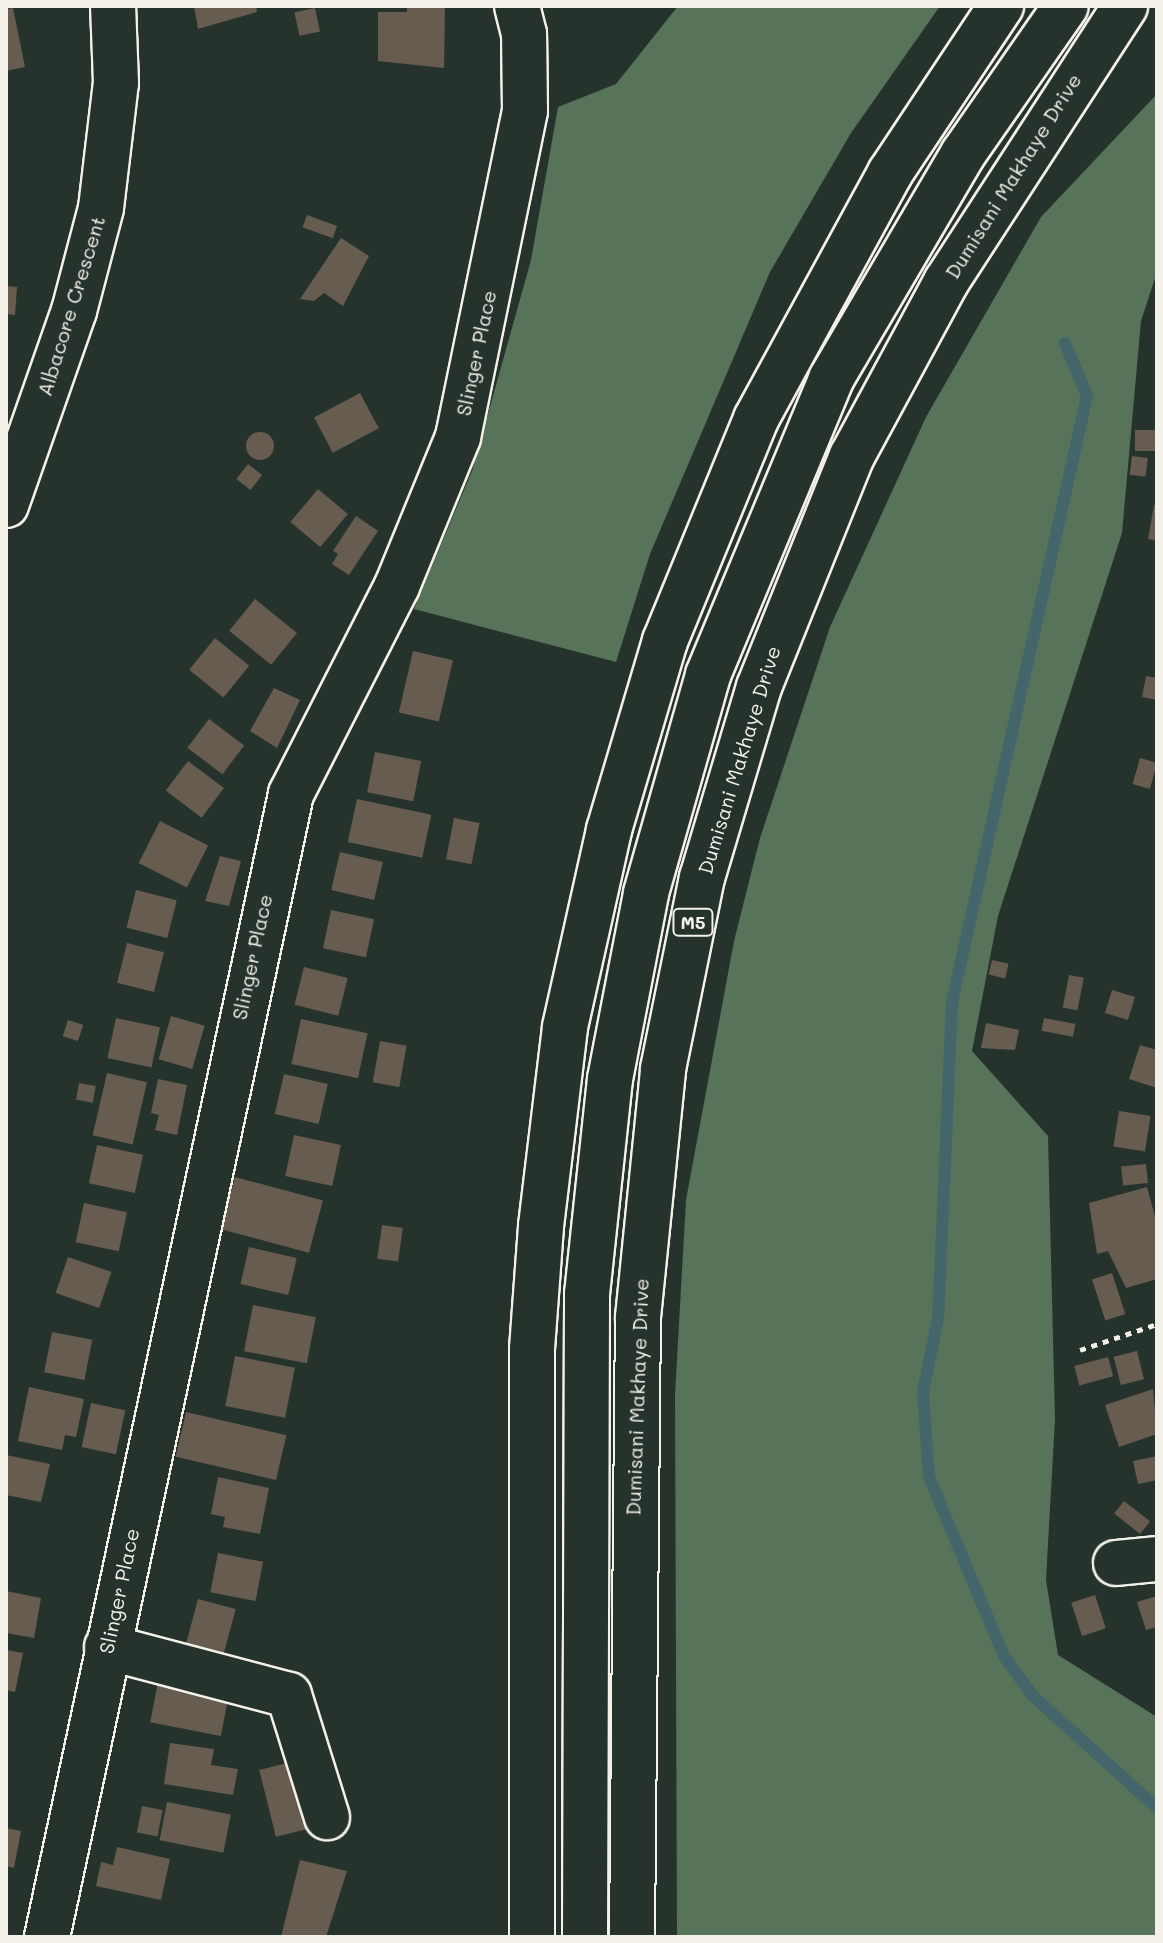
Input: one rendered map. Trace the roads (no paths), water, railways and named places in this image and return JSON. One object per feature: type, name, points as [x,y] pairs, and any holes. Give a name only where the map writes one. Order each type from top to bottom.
[{"type":"main road","name":"Albacore Crescent","points":[[6,505],[74,311],[101,208],[116,83],[113,6]]},
{"type":"main road","name":"Slinger Place","points":[[47,1937],[291,794],[397,586],[458,437],[525,111],[524,34],[517,6]]},
{"type":"main road","points":[[532,1937],[532,1349],[556,1083],[595,889],[665,641],[756,419],[890,173],[1001,6]]},
{"type":"main road","points":[[585,1937],[587,1294],[610,1079],[646,893],[713,662],[831,379],[963,154],[1066,6]]},
{"type":"main road","name":"Dumisani Makhaye Drive","points":[[632,1937],[638,1317],[663,1069],[702,878],[759,687],[852,456],[946,282],[1125,6]]},
{"type":"main road","points":[[107,1647],[289,1695],[327,1817]]},
{"type":"waterway","points":[[1065,343],[1087,396],[952,1002],[938,1318],[923,1392],[929,1477],[1004,1656],[1033,1696],[1157,1808]]}]
